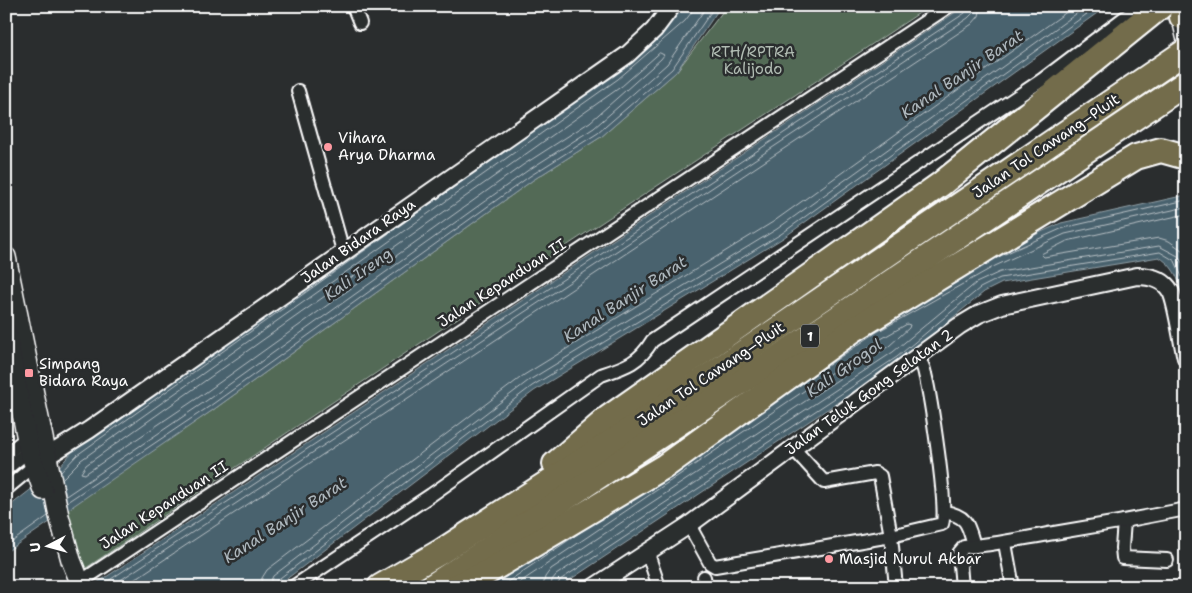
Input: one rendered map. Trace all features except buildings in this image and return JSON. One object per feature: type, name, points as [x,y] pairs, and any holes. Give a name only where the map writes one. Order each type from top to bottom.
[{"type":"highway","points":[[490,518],[608,418],[941,184],[1161,6]]},
{"type":"highway","name":"Jalan Tol Cawang–Pluit","points":[[380,587],[442,551],[490,518],[625,433],[1186,51]]},
{"type":"highway","name":"Jalan Tol Cawang–Pluit","points":[[431,587],[827,325],[1186,83]]},
{"type":"highway","points":[[455,587],[486,572],[665,466],[853,330],[983,249],[1143,154],[1161,150],[1186,157]]},
{"type":"main road","points":[[6,257],[39,454]]},
{"type":"main road","points":[[6,331],[55,520],[61,566],[76,585]]},
{"type":"street","points":[[353,6],[360,23]]},
{"type":"street","name":"Jalan Bidara Raya","points":[[39,454],[97,424],[627,55],[654,30],[672,6]]},
{"type":"street","name":"Jalan Kepanduan II","points":[[76,585],[949,6]]},
{"type":"street","points":[[293,587],[431,495],[601,374],[626,367],[644,354],[652,341],[1042,80],[1140,6]]},
{"type":"street","points":[[298,91],[343,251]]},
{"type":"street","name":"Jalan Teluk Gong Selatan 2","points":[[594,587],[689,525],[917,357],[979,314],[1002,305],[1137,276],[1158,279],[1171,292],[1186,358]]},
{"type":"street","points":[[689,525],[710,563],[715,566],[891,536],[942,524],[944,512],[939,451],[926,376],[917,357]]},
{"type":"street","points":[[793,448],[824,482],[874,473],[880,476],[891,536],[896,587]]},
{"type":"street","points":[[6,454],[39,454]]},
{"type":"street","points":[[6,468],[39,454]]},
{"type":"street","points":[[6,489],[39,454]]},
{"type":"street","points":[[962,587],[960,551],[964,547],[1005,543],[1186,509]]},
{"type":"street","points":[[944,512],[961,516],[968,524],[974,546]]},
{"type":"street","points":[[1124,521],[1123,558],[1167,560]]},
{"type":"street","points":[[1005,543],[1013,587]]},
{"type":"street","points":[[647,551],[659,587]]},
{"type":"green space","name":"RTH/RPTRA Kalijodo","points":[[727,6],[930,6],[501,289],[83,570],[61,512],[213,410],[533,180],[601,137],[676,72]]},
{"type":"water","name":"Kali Ireng","points":[[683,6],[721,6],[676,72],[601,137],[533,180],[213,410],[6,552],[6,509],[57,469],[73,451],[611,70]]},
{"type":"water","name":"Kanal Banjir Barat","points":[[965,6],[1107,6],[783,238],[534,391],[276,587],[91,587]]},
{"type":"water","name":"Kali Grogol","points":[[1186,195],[1186,313],[1181,289],[1175,274],[1166,262],[1159,257],[1002,283],[984,292],[900,361],[559,587],[480,587],[871,323],[989,256],[1061,223]]},
{"type":"place","name":"Vihara Arya Dharma","points":[[328,147]]},
{"type":"place","name":"Simpang Bidara Raya","points":[[29,373]]},
{"type":"place","name":"Masjid Nurul Akbar","points":[[829,559]]}]
